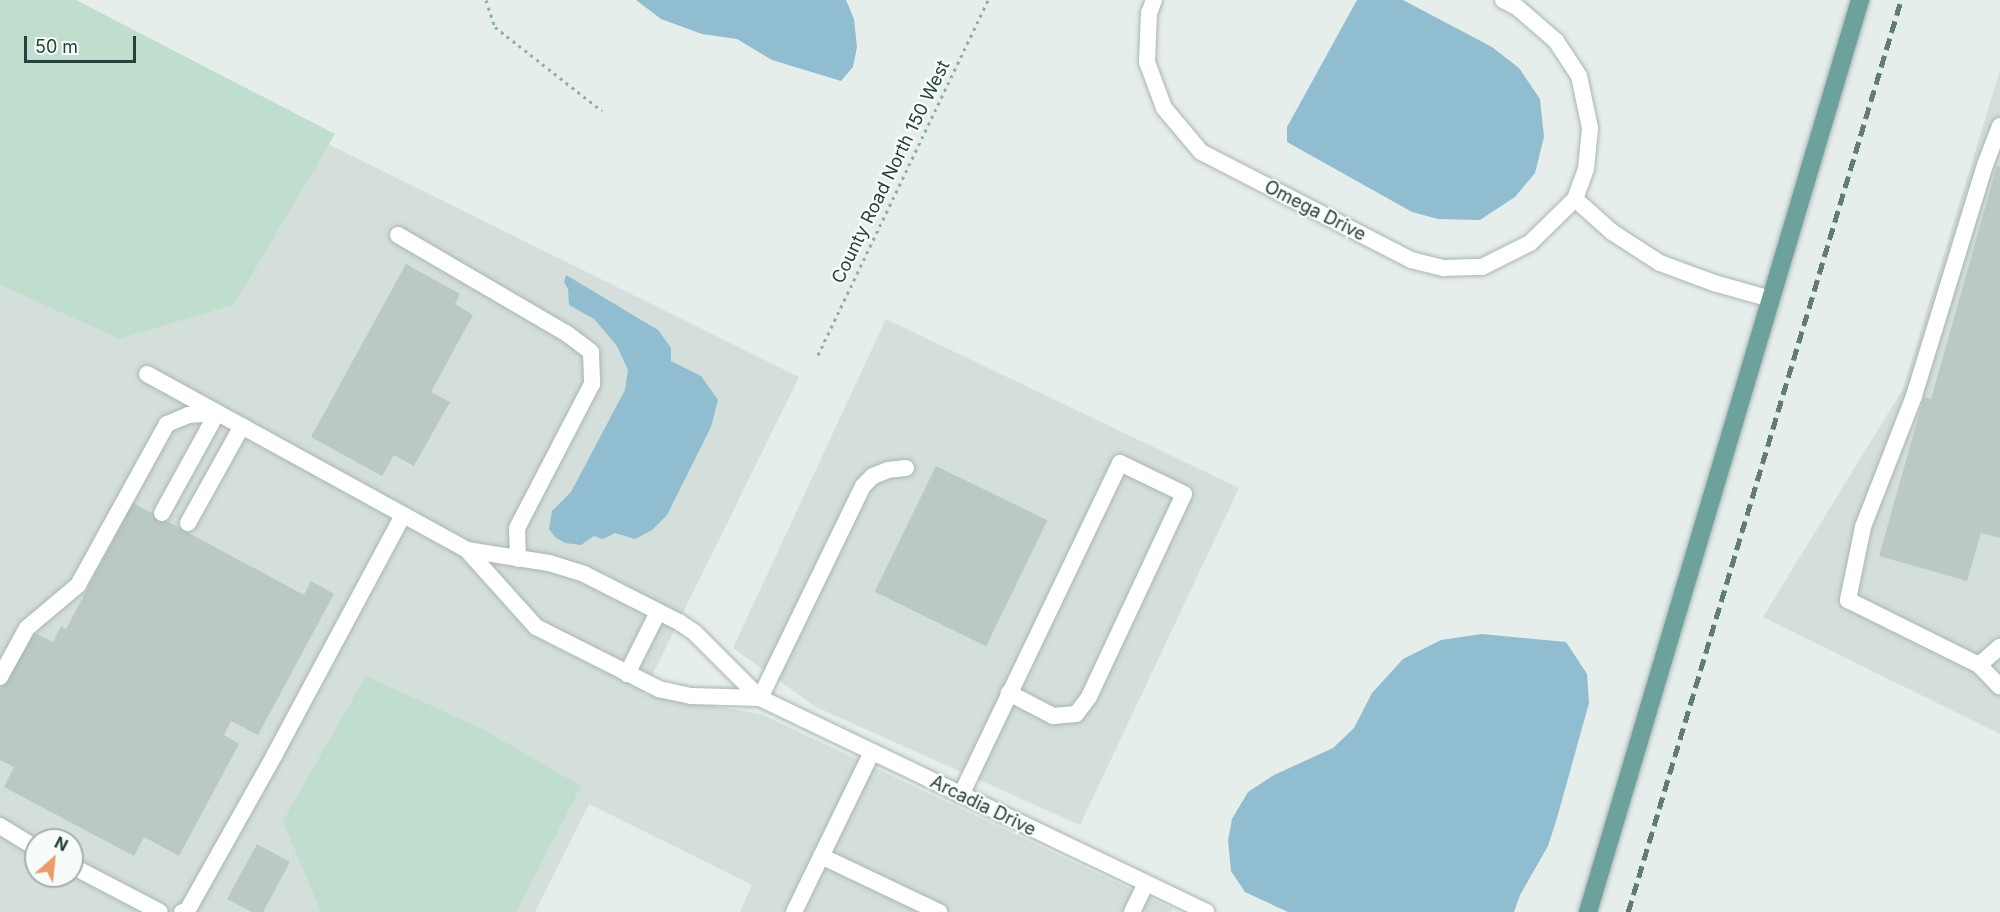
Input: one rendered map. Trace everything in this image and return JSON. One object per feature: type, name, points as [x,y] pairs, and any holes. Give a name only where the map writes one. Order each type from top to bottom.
[{"type":"main road","points":[[1588,912],[1771,299],[1856,1]]},
{"type":"street","name":"Omega Drive","points":[[1154,0],[1149,13],[1147,62],[1164,108],[1201,152],[1411,260],[1444,268],[1482,267],[1530,243],[1575,199],[1586,170],[1590,128],[1579,76],[1556,41],[1518,8],[1503,0]]},
{"type":"street","points":[[2000,126],[1985,165],[1914,396],[1863,526],[1848,600],[1979,665],[2000,687]]},
{"type":"street","points":[[1575,199],[1612,232],[1660,263],[1714,283],[1771,299]]},
{"type":"street","points":[[398,235],[566,333],[591,352],[592,384],[517,528],[518,559]]},
{"type":"street","points":[[147,374],[467,550],[549,563],[584,574],[658,612],[694,632],[760,698]]},
{"type":"street","points":[[162,513],[217,413]]},
{"type":"street","points":[[0,677],[27,628],[78,585],[167,424],[188,415],[217,413]]},
{"type":"street","points":[[188,523],[242,426]]},
{"type":"street","points":[[960,795],[1009,693],[1120,463],[1184,494],[1089,697],[1076,714],[1053,717],[1009,693]]},
{"type":"street","points":[[760,698],[863,486],[873,476],[888,470],[906,468]]},
{"type":"street","points":[[182,912],[187,910],[275,753],[403,515]]},
{"type":"street","points":[[467,550],[536,627],[627,674],[658,689],[690,696],[760,698]]},
{"type":"street","points":[[627,674],[658,612]]},
{"type":"street","points":[[1979,665],[2000,647]]},
{"type":"street","name":"Arcadia Drive","points":[[760,698],[1206,912]]},
{"type":"street","points":[[794,912],[872,752]]},
{"type":"street","points":[[0,826],[24,841]]},
{"type":"street","points":[[821,856],[939,912]]},
{"type":"street","points":[[84,872],[160,912]]},
{"type":"street","points":[[1132,912],[1146,883]]},
{"type":"path","points":[[486,0],[495,27],[602,111]]},
{"type":"path","name":"County Road North 150 West","points":[[818,355],[988,0]]},
{"type":"shaded area","points":[[2000,70],[2000,734],[1763,617],[1903,389]]},
{"type":"shaded area","points":[[328,144],[799,377],[643,694],[761,714],[1173,909],[1171,912],[740,912],[752,885],[589,804],[535,912],[0,912],[0,285],[119,339],[234,305]]},
{"type":"shaded area","points":[[886,319],[1239,488],[1080,825],[816,707],[733,648]]},
{"type":"green space","points":[[0,0],[76,0],[335,134],[234,305],[119,339],[0,285]]},
{"type":"green space","points":[[366,676],[484,730],[581,786],[516,912],[321,912],[283,821]]},
{"type":"water","points":[[636,0],[846,0],[854,19],[857,47],[853,67],[841,81],[772,60],[737,39],[702,34],[661,19]]},
{"type":"water","points":[[1357,0],[1403,0],[1492,47],[1519,68],[1540,99],[1544,137],[1535,173],[1515,197],[1480,220],[1438,219],[1412,212],[1287,142],[1287,127]]},
{"type":"water","points":[[566,275],[658,330],[671,348],[671,361],[701,376],[718,400],[711,427],[667,515],[652,530],[635,539],[615,533],[603,539],[594,536],[581,545],[565,543],[555,537],[549,529],[552,511],[571,492],[625,390],[628,370],[617,346],[594,319],[569,305],[568,289],[564,282]]},
{"type":"water","points":[[1482,634],[1566,642],[1587,674],[1589,703],[1557,818],[1548,846],[1520,895],[1514,912],[1288,912],[1245,892],[1231,871],[1228,840],[1232,819],[1248,792],[1274,775],[1333,748],[1354,728],[1372,693],[1403,659],[1441,640]]},
{"type":"building","points":[[1997,166],[2000,167],[2000,538],[1981,533],[1967,581],[1879,556],[1924,397],[1931,399]]},
{"type":"building","points":[[406,264],[460,294],[455,304],[473,315],[431,392],[450,402],[414,466],[394,455],[382,476],[311,437]]},
{"type":"building","points":[[936,466],[1047,520],[986,646],[875,592]]},
{"type":"building","points":[[133,503],[304,595],[311,581],[334,594],[258,735],[231,721],[224,735],[239,744],[179,856],[144,837],[134,856],[4,787],[14,767],[0,760],[0,689],[31,631],[53,642],[61,626],[66,629]]},
{"type":"building","points":[[257,844],[290,862],[263,912],[252,912],[227,899]]},
{"type":"railway","points":[[1628,912],[1901,0]]}]
